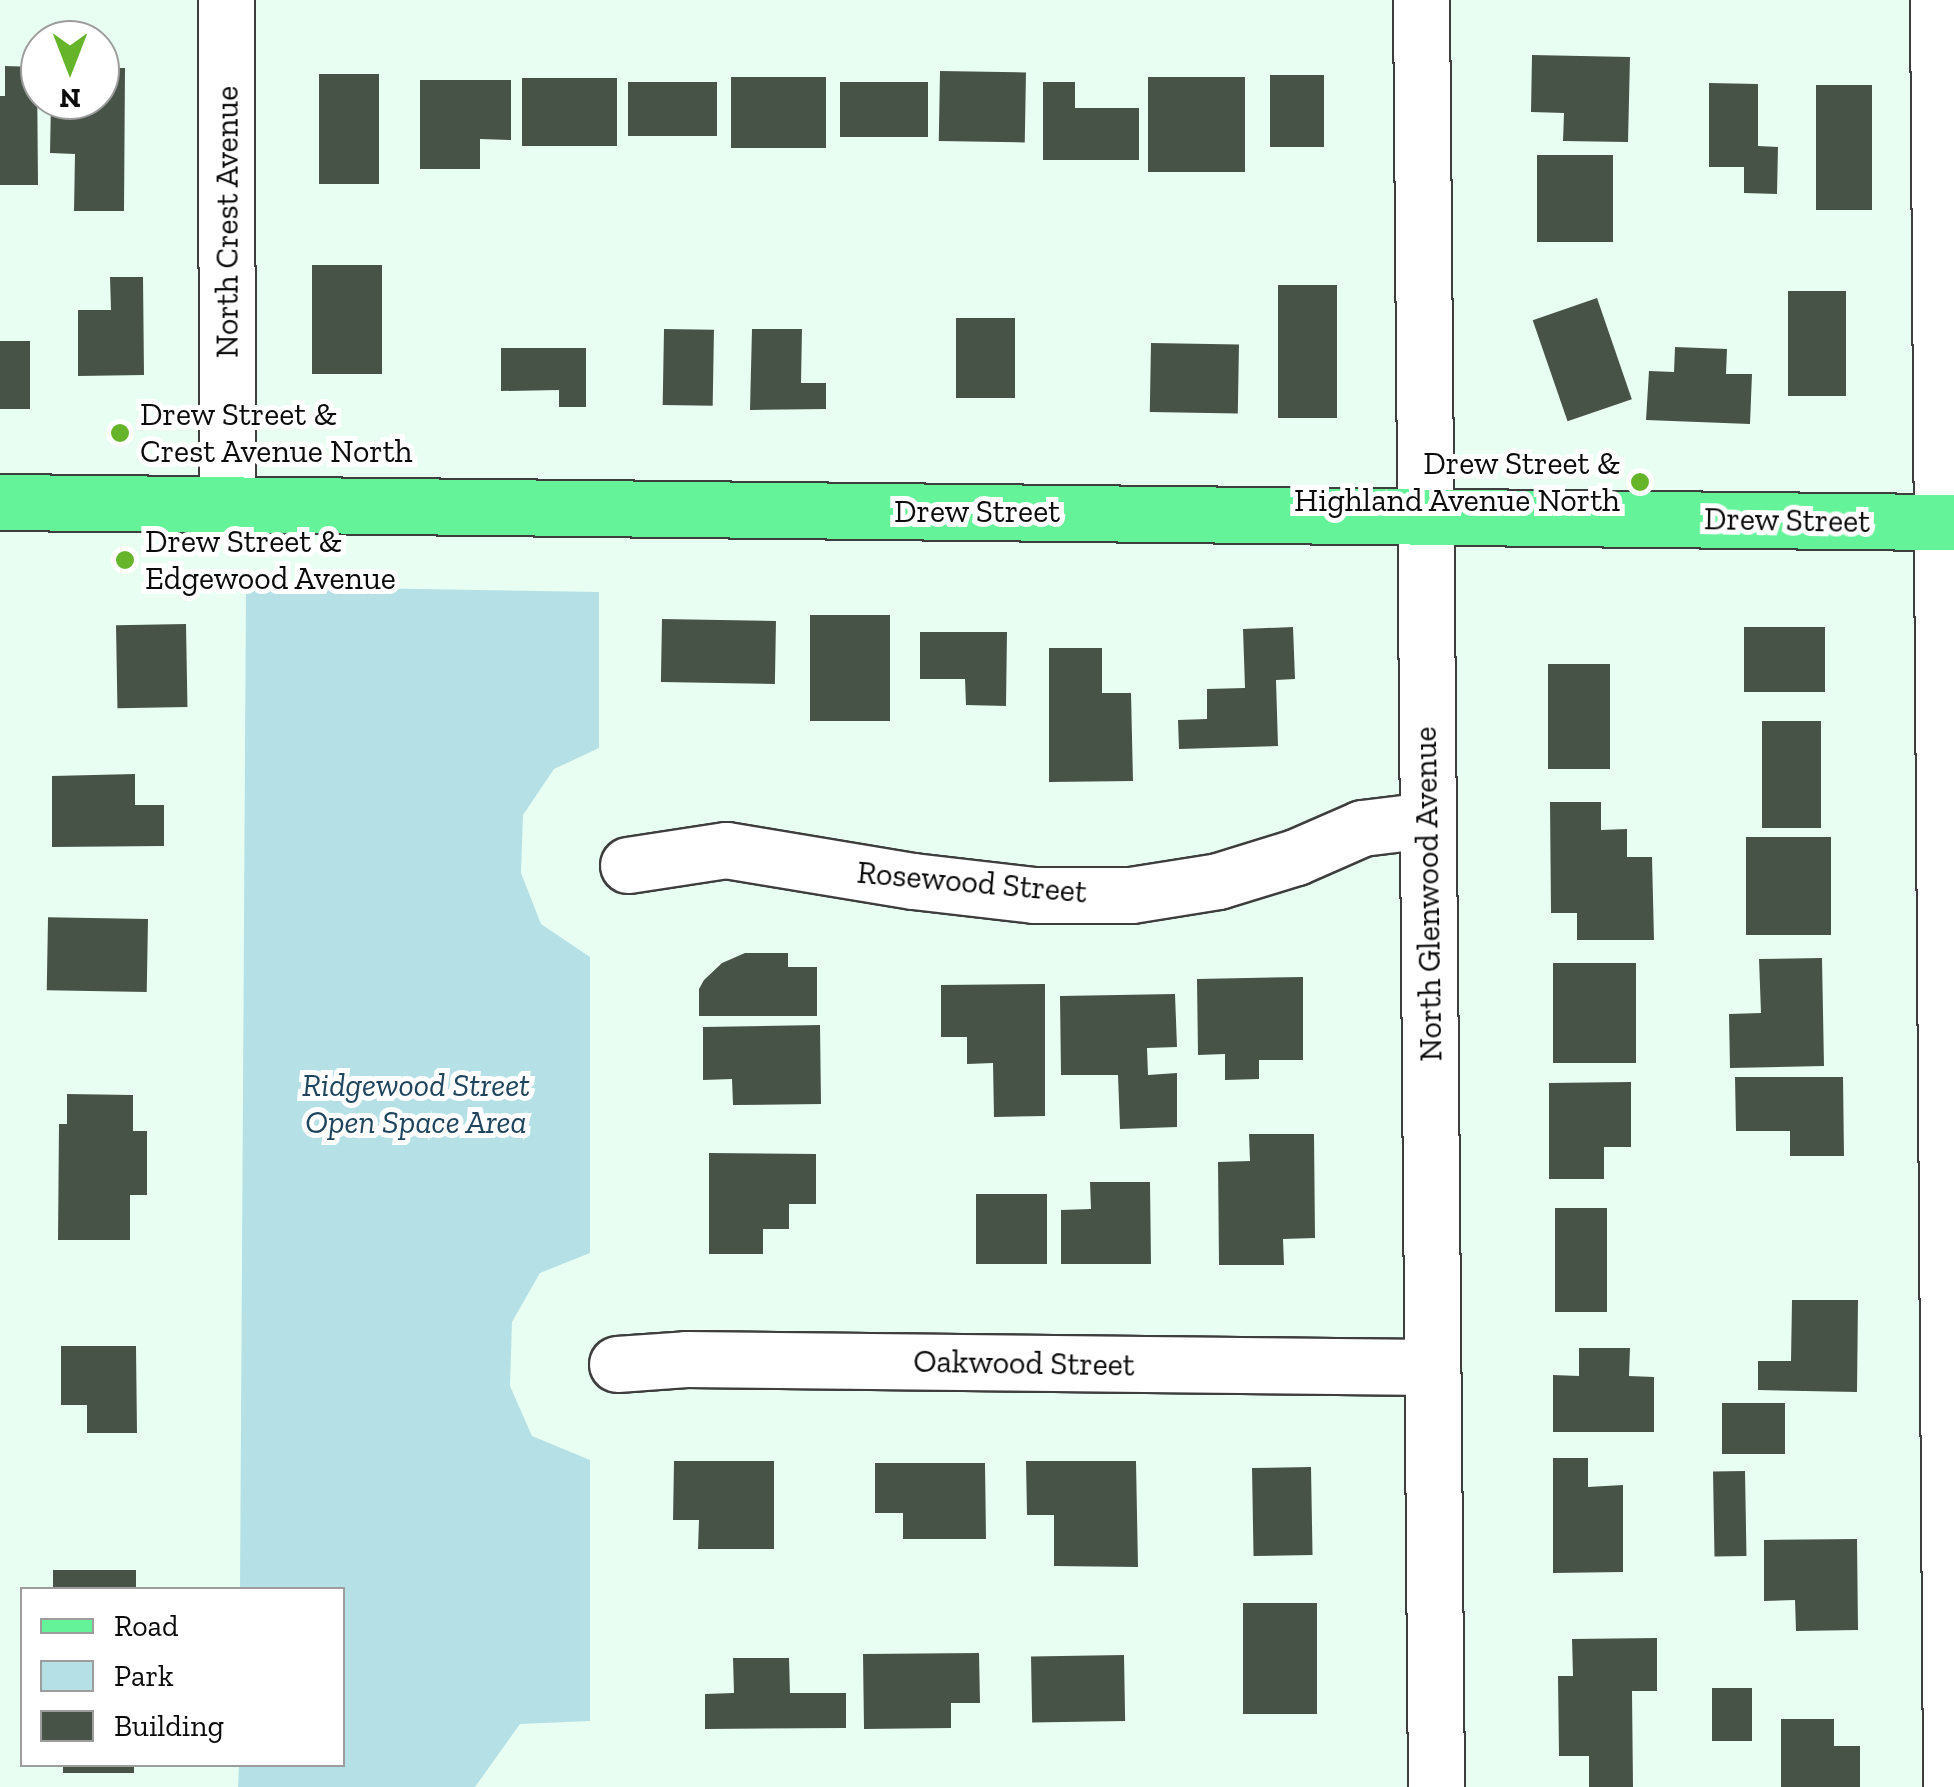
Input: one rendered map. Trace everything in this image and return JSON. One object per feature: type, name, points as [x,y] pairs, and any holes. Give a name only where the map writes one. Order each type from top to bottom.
[{"type":"main road","name":"Drew Street","points":[[0,502],[1948,522]]},
{"type":"street","name":"North Crest Avenue","points":[[226,0],[227,504]]},
{"type":"street","name":"North Glenwood Avenue","points":[[1421,0],[1436,1787]]},
{"type":"street","points":[[1938,0],[1948,522],[1951,1787]]},
{"type":"street","name":"Rosewood Street","points":[[628,865],[726,850],[912,881],[1034,895],[1132,895],[1218,881],[1296,857],[1362,828],[1428,820]]},
{"type":"street","name":"Oakwood Street","points":[[616,1364],[686,1359],[1431,1367]]},
{"type":"green space","name":"Ridgewood Street Open Space Area","points":[[246,586],[599,592],[599,748],[554,769],[523,815],[521,873],[541,924],[590,957],[590,1253],[540,1273],[512,1322],[510,1386],[532,1436],[590,1460],[590,1721],[520,1724],[475,1787],[238,1787],[239,1767],[345,1767],[345,1587],[240,1587]]},
{"type":"building","points":[[1532,55],[1630,57],[1628,142],[1563,141],[1564,113],[1531,112]]},
{"type":"building","points":[[5,66],[20,66],[20,120],[37,120],[38,185],[0,185],[0,96],[5,96]]},
{"type":"building","points":[[120,68],[125,68],[124,211],[74,211],[75,154],[50,153],[51,120],[120,120]]},
{"type":"building","points":[[940,71],[1026,73],[1025,142],[939,141]]},
{"type":"building","points":[[319,74],[379,74],[379,184],[319,184]]},
{"type":"building","points":[[1270,75],[1324,75],[1324,147],[1270,147]]},
{"type":"building","points":[[731,77],[826,77],[826,148],[731,148]]},
{"type":"building","points":[[1148,77],[1245,77],[1245,172],[1148,172]]},
{"type":"building","points":[[522,78],[617,78],[617,146],[522,146]]},
{"type":"building","points":[[420,80],[511,80],[511,140],[480,139],[480,169],[420,169]]},
{"type":"building","points":[[628,82],[717,82],[717,136],[628,136]]},
{"type":"building","points":[[840,82],[928,82],[928,137],[840,137]]},
{"type":"building","points":[[1043,82],[1075,82],[1075,108],[1139,108],[1139,160],[1043,160]]},
{"type":"building","points":[[1709,83],[1758,84],[1758,146],[1778,147],[1777,194],[1744,193],[1744,167],[1709,167]]},
{"type":"building","points":[[1816,85],[1872,85],[1872,210],[1816,210]]},
{"type":"building","points":[[1537,155],[1613,155],[1613,242],[1537,242]]},
{"type":"building","points":[[312,265],[382,265],[382,374],[312,374]]},
{"type":"building","points":[[110,277],[143,277],[144,375],[78,376],[78,310],[111,310]]},
{"type":"building","points":[[1278,285],[1337,285],[1337,418],[1278,418]]},
{"type":"building","points":[[1788,291],[1846,291],[1846,396],[1788,396]]},
{"type":"building","points":[[1597,298],[1632,399],[1568,421],[1533,320]]},
{"type":"building","points":[[956,318],[1015,318],[1015,398],[956,398]]},
{"type":"building","points":[[664,329],[714,330],[713,406],[663,405]]},
{"type":"building","points":[[752,329],[802,329],[801,383],[826,383],[826,409],[750,410]]},
{"type":"building","points":[[0,341],[30,341],[30,409],[0,409]]},
{"type":"building","points":[[1151,343],[1239,345],[1238,414],[1150,412]]},
{"type":"building","points":[[1675,347],[1727,349],[1726,374],[1752,374],[1750,424],[1646,420],[1649,371],[1674,372]]},
{"type":"building","points":[[501,348],[586,348],[586,407],[559,407],[559,390],[501,391]]},
{"type":"building","points":[[810,615],[890,615],[890,721],[810,721]]},
{"type":"building","points":[[662,619],[776,621],[775,684],[661,682]]},
{"type":"building","points":[[186,624],[187,707],[117,708],[116,625]]},
{"type":"building","points":[[1293,627],[1295,679],[1276,680],[1278,746],[1179,749],[1178,720],[1207,719],[1207,689],[1245,688],[1243,629]]},
{"type":"building","points":[[1744,627],[1825,627],[1825,692],[1744,692]]},
{"type":"building","points":[[920,632],[1007,632],[1006,706],[966,705],[965,679],[920,679]]},
{"type":"building","points":[[1049,648],[1102,648],[1102,693],[1131,693],[1133,781],[1049,782]]},
{"type":"building","points":[[1548,664],[1610,664],[1610,769],[1548,769]]},
{"type":"building","points":[[1762,721],[1821,721],[1821,828],[1762,828]]},
{"type":"building","points":[[135,774],[135,805],[164,805],[164,846],[52,847],[52,776]]},
{"type":"building","points":[[1550,802],[1601,802],[1601,830],[1627,829],[1627,857],[1652,857],[1654,940],[1577,940],[1577,913],[1551,913]]},
{"type":"building","points":[[1746,837],[1831,837],[1831,935],[1746,935]]},
{"type":"building","points":[[48,917],[148,919],[147,992],[47,990]]},
{"type":"building","points":[[745,953],[788,953],[788,967],[817,967],[817,1016],[699,1016],[699,989],[704,980],[722,963]]},
{"type":"building","points":[[1822,958],[1824,1066],[1730,1068],[1729,1014],[1761,1013],[1759,959]]},
{"type":"building","points":[[1553,963],[1636,963],[1636,1063],[1553,1063]]},
{"type":"building","points":[[1303,977],[1303,1060],[1259,1060],[1259,1079],[1225,1080],[1225,1054],[1198,1055],[1197,979]]},
{"type":"building","points":[[1045,984],[1045,1116],[994,1117],[993,1063],[967,1064],[967,1037],[941,1037],[941,985]]},
{"type":"building","points":[[1175,994],[1177,1047],[1147,1048],[1148,1075],[1177,1073],[1177,1127],[1120,1129],[1118,1075],[1061,1075],[1060,996]]},
{"type":"building","points":[[820,1025],[821,1104],[733,1105],[732,1079],[703,1080],[703,1027]]},
{"type":"building","points":[[1735,1077],[1843,1077],[1844,1156],[1790,1156],[1790,1131],[1736,1131]]},
{"type":"building","points":[[1631,1082],[1631,1147],[1604,1147],[1604,1179],[1549,1179],[1549,1083]]},
{"type":"building","points":[[67,1094],[133,1095],[133,1131],[147,1131],[147,1195],[130,1195],[130,1240],[58,1240],[59,1124],[67,1124]]},
{"type":"building","points":[[1249,1134],[1314,1134],[1315,1238],[1283,1239],[1284,1265],[1219,1265],[1218,1162],[1250,1161]]},
{"type":"building","points":[[709,1153],[816,1154],[816,1204],[789,1204],[789,1229],[763,1229],[763,1254],[709,1254]]},
{"type":"building","points":[[1090,1182],[1150,1182],[1151,1264],[1061,1264],[1061,1210],[1091,1209]]},
{"type":"building","points":[[976,1194],[1047,1194],[1047,1264],[976,1264]]},
{"type":"building","points":[[1555,1208],[1607,1208],[1607,1312],[1555,1312]]},
{"type":"building","points":[[1792,1300],[1858,1300],[1857,1392],[1758,1390],[1758,1361],[1791,1361]]},
{"type":"building","points":[[61,1346],[136,1346],[137,1433],[87,1433],[87,1405],[61,1405]]},
{"type":"building","points":[[1579,1348],[1630,1348],[1629,1376],[1654,1377],[1654,1432],[1553,1432],[1553,1375],[1579,1376]]},
{"type":"building","points":[[1722,1403],[1785,1403],[1785,1454],[1722,1454]]},
{"type":"building","points":[[1553,1458],[1588,1458],[1588,1487],[1623,1485],[1623,1572],[1553,1573]]},
{"type":"building","points":[[674,1461],[774,1461],[774,1549],[698,1549],[699,1520],[673,1520]]},
{"type":"building","points":[[1026,1461],[1136,1461],[1138,1567],[1054,1566],[1054,1515],[1027,1515]]},
{"type":"building","points":[[875,1463],[985,1463],[986,1539],[903,1539],[903,1513],[875,1513]]},
{"type":"building","points":[[1311,1467],[1313,1555],[1254,1556],[1252,1468]]},
{"type":"building","points":[[1745,1471],[1746,1556],[1714,1557],[1713,1472]]},
{"type":"building","points":[[1857,1539],[1858,1630],[1796,1631],[1795,1600],[1764,1601],[1764,1540]]},
{"type":"building","points":[[53,1570],[136,1570],[136,1587],[53,1587]]},
{"type":"building","points":[[1243,1603],[1317,1603],[1317,1714],[1243,1714]]},
{"type":"building","points":[[1657,1638],[1657,1691],[1632,1691],[1633,1787],[1589,1787],[1589,1756],[1559,1756],[1558,1676],[1573,1676],[1572,1639]]},
{"type":"building","points":[[979,1653],[980,1703],[951,1703],[951,1728],[864,1729],[863,1654]]},
{"type":"building","points":[[1124,1655],[1125,1721],[1032,1723],[1031,1657]]},
{"type":"building","points":[[733,1658],[789,1658],[790,1693],[846,1693],[846,1728],[705,1729],[705,1694],[734,1693]]},
{"type":"building","points":[[1712,1688],[1752,1688],[1752,1741],[1712,1741]]},
{"type":"building","points":[[1781,1719],[1834,1719],[1834,1746],[1860,1746],[1860,1787],[1781,1787]]},
{"type":"building","points":[[63,1767],[134,1767],[134,1773],[63,1773]]},
{"type":"place","name":"Drew Street & Crest Avenue North","points":[[120,433]]},
{"type":"place","name":"Drew Street & Highland Avenue North","points":[[1640,482]]},
{"type":"place","name":"Drew Street & Edgewood Avenue","points":[[125,560]]}]
